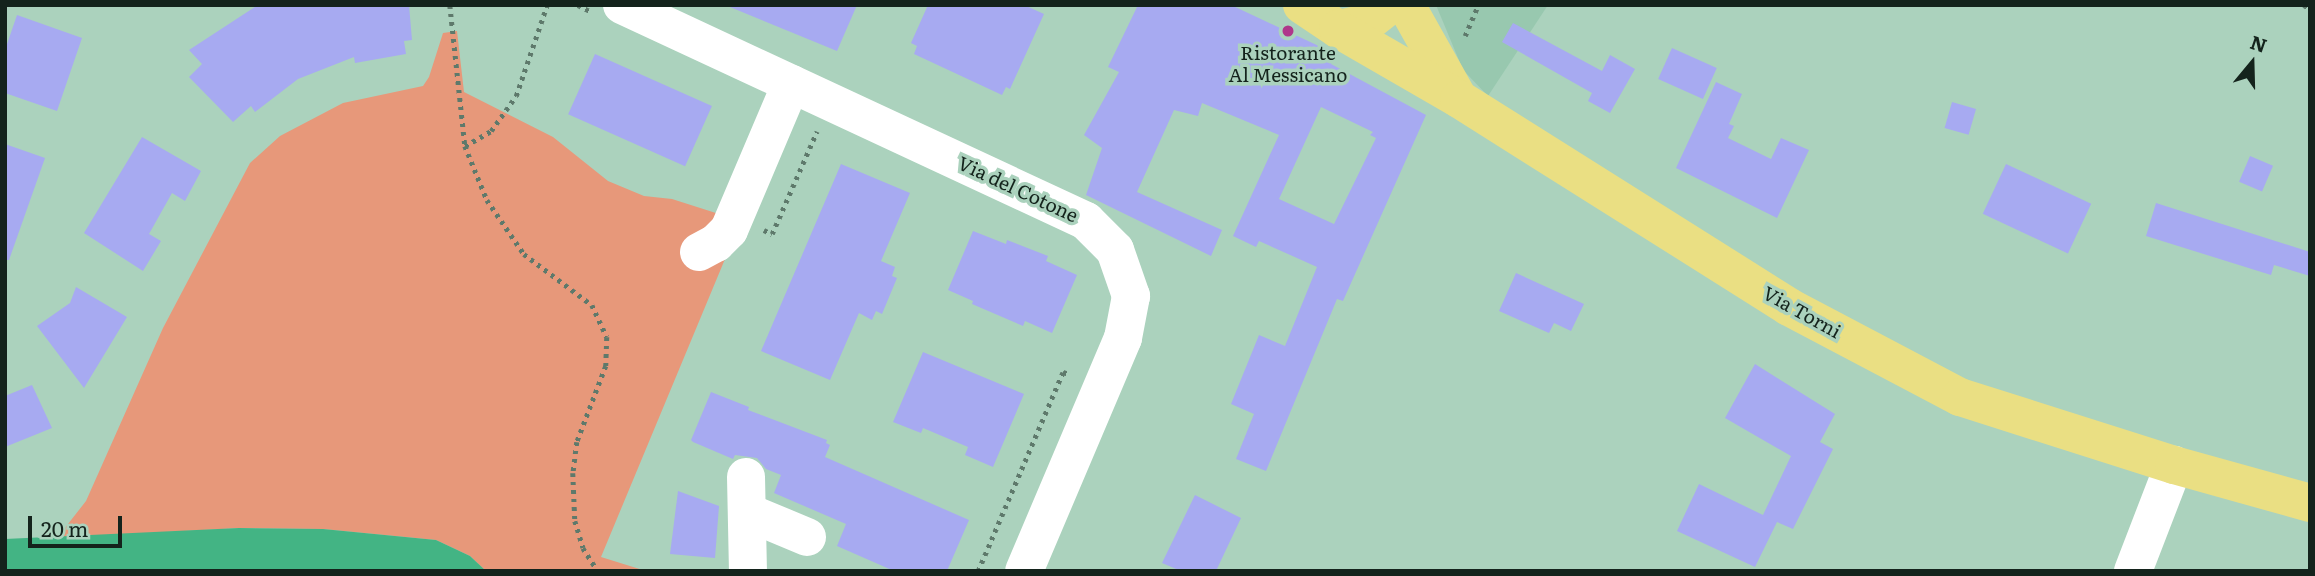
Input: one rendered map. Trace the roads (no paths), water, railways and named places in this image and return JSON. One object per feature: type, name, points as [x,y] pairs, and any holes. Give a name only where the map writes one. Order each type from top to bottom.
[{"type":"main road","name":"Via Torni","points":[[1302,5],[1459,99],[1789,307],[1961,397],[2174,465],[2310,503]]},
{"type":"main road","name":"Via Torni","points":[[1338,29],[1409,10],[1459,99]]},
{"type":"street","name":"Via del Cotone","points":[[622,5],[1086,221],[1115,250],[1131,296],[1123,338],[1024,571]]},
{"type":"street","points":[[699,252],[716,243],[729,230],[791,84]]},
{"type":"street","points":[[2133,571],[2174,465]]},
{"type":"street","points":[[748,571],[746,494],[807,537]]},
{"type":"place","name":"Ristorante Al Messicano","points":[[1288,31]]}]
